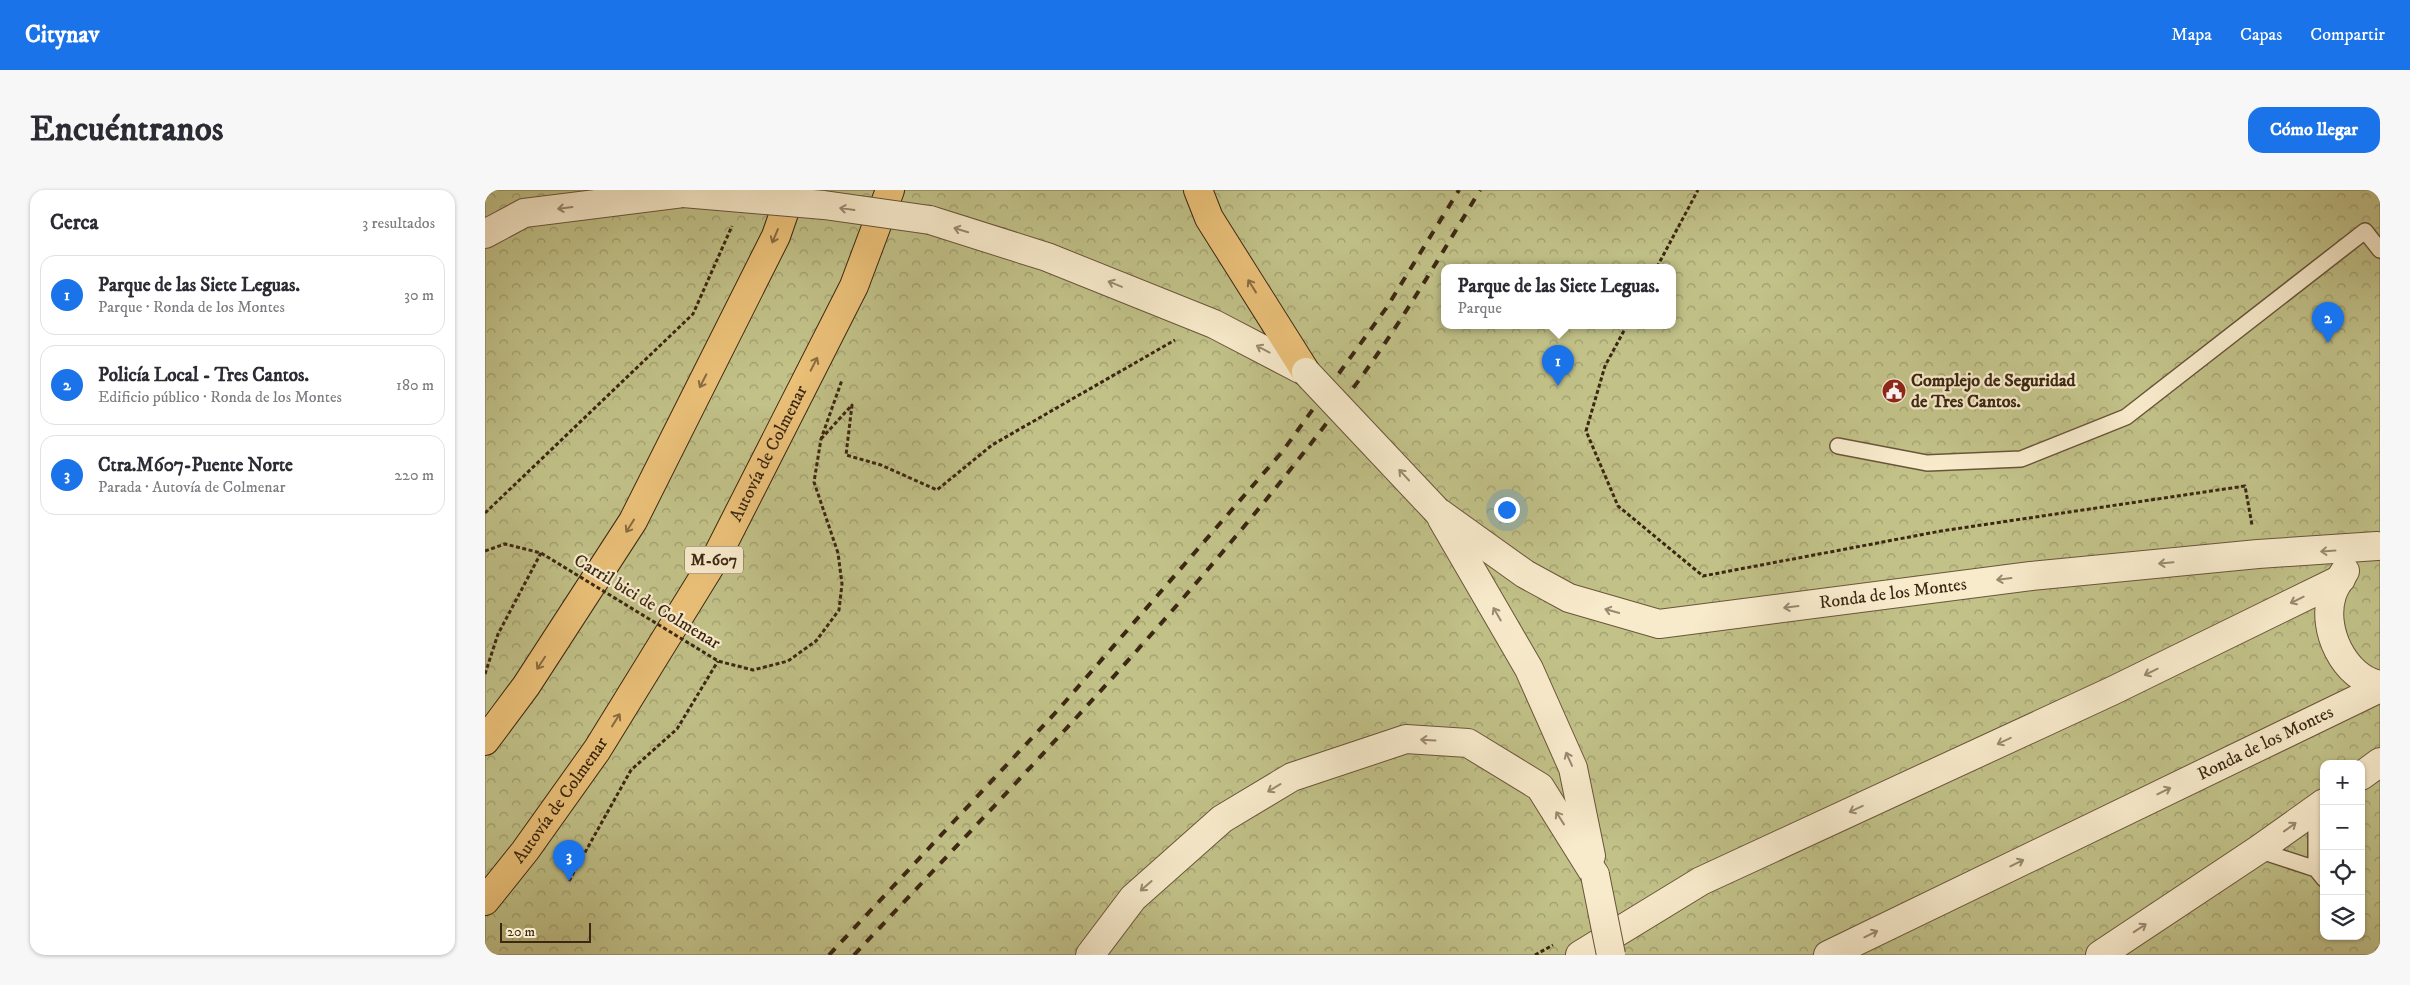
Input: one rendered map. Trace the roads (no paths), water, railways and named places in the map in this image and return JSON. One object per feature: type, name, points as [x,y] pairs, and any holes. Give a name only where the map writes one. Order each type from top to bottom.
[{"type":"highway","points":[[485,741],[526,686],[633,521],[776,236],[792,190]]},
{"type":"highway","name":"Autovía de Colmenar","points":[[485,901],[525,851],[597,750],[719,552],[854,286],[890,190]]},
{"type":"highway","points":[[1198,190],[1209,218],[1306,372]]},
{"type":"street","points":[[485,234],[524,213],[683,193],[823,205],[930,220],[1047,257],[1214,324],[1306,372],[1437,511],[1529,669],[1573,768],[1611,955]]},
{"type":"street","name":"Ronda de los Montes","points":[[1437,511],[1525,574],[1569,598],[1659,624],[2031,576],[2258,554],[2378,546]]},
{"type":"street","points":[[2378,546],[2348,566],[2332,595],[2329,622],[2337,649],[2354,672],[2380,687]]},
{"type":"street","points":[[1580,955],[1701,881],[2112,691],[2341,579]]},
{"type":"street","name":"Ronda de los Montes","points":[[1827,955],[2380,687]]},
{"type":"street","points":[[1090,955],[1133,898],[1222,819],[1292,777],[1406,739],[1468,742],[1541,787],[1595,875]]},
{"type":"street","points":[[2365,773],[2380,762]]},
{"type":"street","points":[[2100,955],[2258,850],[2320,806]]},
{"type":"lane","points":[[1838,446],[1927,463],[2021,459],[2125,417],[2365,231],[2380,250]]},
{"type":"lane","points":[[2258,850],[2320,874]]},
{"type":"railway","points":[[829,955],[1058,710],[1282,452],[1387,307],[1459,190]]},
{"type":"railway","points":[[854,955],[1109,682],[1232,541],[1291,469],[1348,395],[1383,345],[1417,294],[1480,190]]},
{"type":"place","name":"Policía Local - Tres Cantos.","points":[[2328,343]]},
{"type":"place","name":"Parque de las Siete Leguas.","points":[[1558,386]]},
{"type":"place","name":"Complejo de Seguridad de Tres Cantos.","points":[[1894,391]]},
{"type":"place","name":"Ctra.M607-Puente Norte","points":[[569,881]]}]
